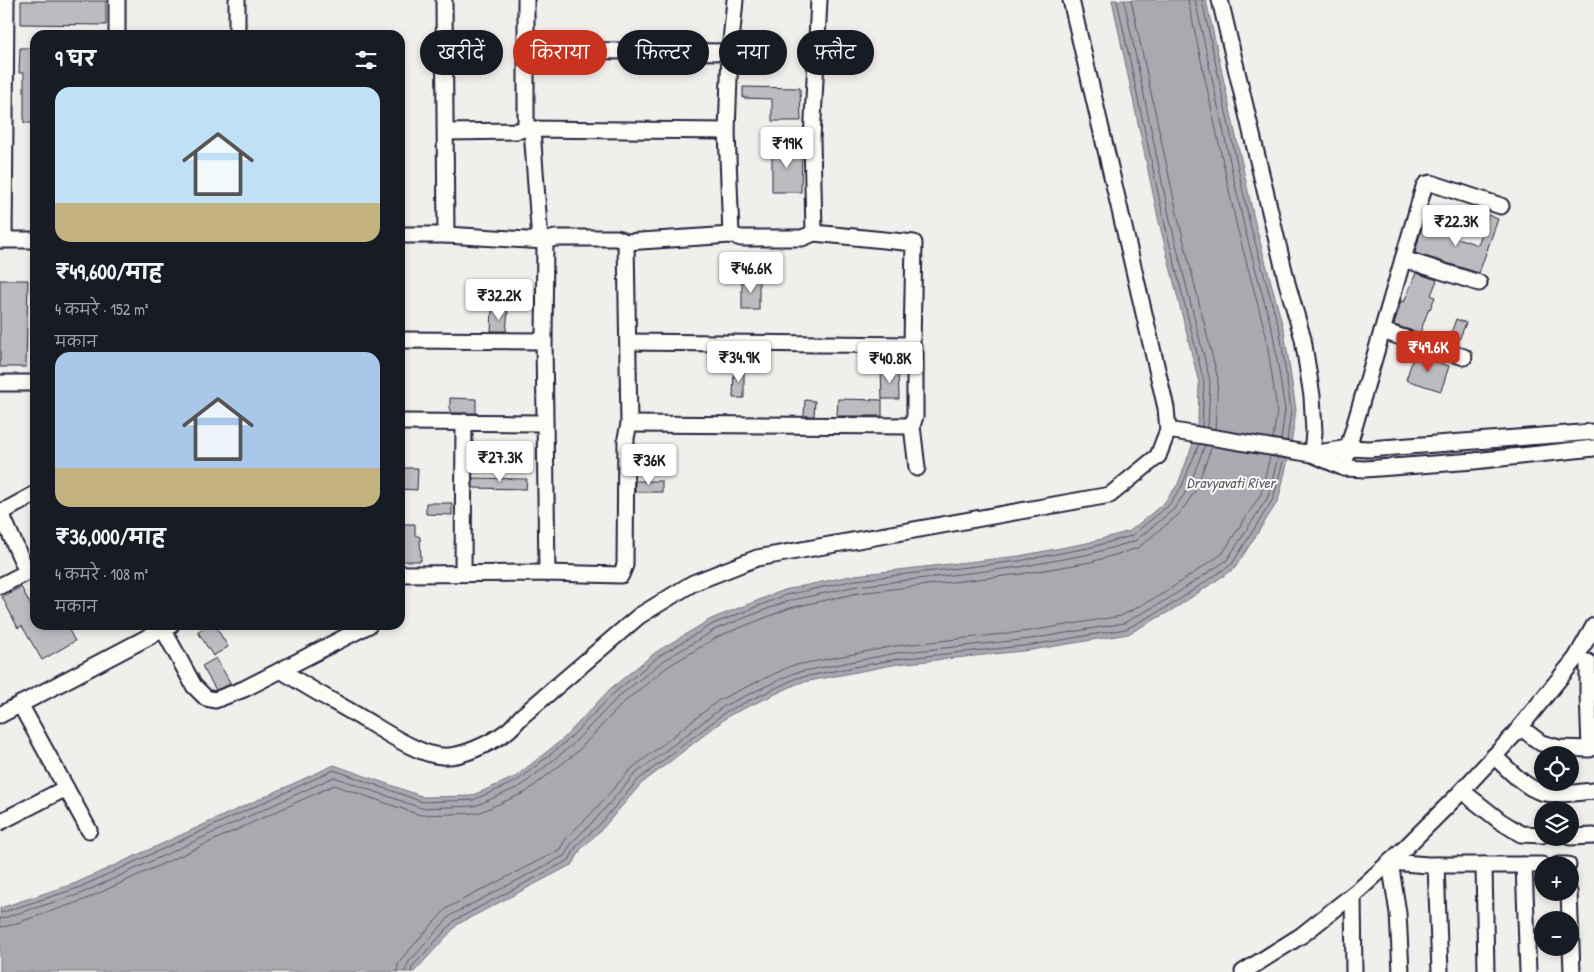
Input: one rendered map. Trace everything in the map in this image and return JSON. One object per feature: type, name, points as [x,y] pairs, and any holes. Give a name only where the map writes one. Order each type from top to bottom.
[{"type":"street","points":[[6,0],[2,240],[30,240]]},
{"type":"street","points":[[117,0],[117,30]]},
{"type":"street","points":[[237,0],[237,30]]},
{"type":"street","points":[[444,0],[446,235]]},
{"type":"street","points":[[526,0],[527,30]]},
{"type":"street","points":[[732,30],[735,0]]},
{"type":"street","points":[[814,233],[812,139],[819,0]]},
{"type":"street","points":[[281,670],[308,688],[407,744],[428,753],[442,756],[467,752],[507,732],[522,716],[639,616],[693,583],[757,558],[1110,495],[1158,456],[1168,430],[1166,408],[1072,0]]},
{"type":"street","points":[[1220,0],[1287,283],[1303,339],[1312,396],[1314,432],[1312,454]]},
{"type":"street","points":[[607,51],[719,52]]},
{"type":"street","points":[[528,75],[529,129],[542,241],[547,573]]},
{"type":"street","points":[[729,75],[727,131],[731,235]]},
{"type":"street","points":[[446,132],[516,131],[529,129],[727,131]]},
{"type":"street","points":[[1344,468],[1348,448],[1424,187],[1426,184],[1431,183],[1501,206]]},
{"type":"street","points":[[405,235],[446,235],[542,241],[555,238],[617,238],[626,242],[731,235],[741,238],[802,238],[814,233],[914,244],[912,345],[916,354],[916,389],[915,416],[912,426],[917,468]]},
{"type":"street","points":[[405,574],[547,573],[621,575],[625,565],[626,438],[629,424],[626,242]]},
{"type":"street","points":[[1403,259],[1479,283]]},
{"type":"street","points":[[1382,331],[1464,356]]},
{"type":"street","points":[[405,340],[544,341]]},
{"type":"street","points":[[628,342],[912,345]]},
{"type":"street","points":[[0,382],[30,383]]},
{"type":"street","points":[[405,422],[544,423]]},
{"type":"street","points":[[463,573],[464,422]]},
{"type":"street","points":[[629,424],[912,426]]},
{"type":"street","points":[[1168,430],[1312,454],[1344,468],[1474,460],[1594,448]]},
{"type":"street","points":[[1312,454],[1348,448],[1369,449],[1594,432]]},
{"type":"street","points":[[30,497],[6,510],[0,511],[30,568]]},
{"type":"street","points":[[0,586],[30,571]]},
{"type":"street","points":[[1520,727],[1541,743],[1559,748],[1592,749],[1591,706],[1586,661],[1594,626]]},
{"type":"street","points":[[0,714],[161,630]]},
{"type":"street","points":[[168,630],[194,686],[206,698],[215,700],[281,670],[359,630]]},
{"type":"street","points":[[1244,972],[1302,935],[1353,895],[1390,862],[1462,791],[1520,727],[1586,661]]},
{"type":"street","points":[[20,704],[89,830]]},
{"type":"street","points":[[1494,756],[1527,784],[1539,791],[1557,793],[1594,791]]},
{"type":"street","points":[[0,822],[66,788]]},
{"type":"street","points":[[1462,791],[1500,821],[1521,834],[1534,835]]},
{"type":"street","points":[[1579,837],[1594,836]]},
{"type":"street","points":[[1390,862],[1436,865],[1534,865]]},
{"type":"street","points":[[1390,862],[1398,913],[1401,972]]},
{"type":"street","points":[[1436,865],[1440,972]]},
{"type":"street","points":[[1484,865],[1486,972]]},
{"type":"street","points":[[1524,866],[1528,972]]},
{"type":"street","points":[[1353,895],[1354,972]]},
{"type":"street","points":[[1570,901],[1572,972]]},
{"type":"water","name":"Dravyavati River","points":[[1112,0],[1206,0],[1255,223],[1284,331],[1296,410],[1290,452],[1278,501],[1235,568],[1174,609],[1128,634],[1032,650],[898,664],[799,683],[730,715],[641,784],[603,828],[581,849],[573,864],[458,924],[414,972],[0,972],[0,908],[76,883],[334,765],[424,797],[471,796],[515,777],[564,738],[610,689],[656,652],[711,619],[784,590],[855,575],[1019,556],[1087,543],[1130,531],[1164,503],[1178,484],[1194,441],[1198,418],[1199,383],[1159,222]]},
{"type":"building","points":[[21,1],[106,1],[106,25],[21,24]]},
{"type":"building","points":[[20,48],[30,48],[30,123],[24,123],[24,73],[19,73]]},
{"type":"building","points":[[743,87],[800,88],[801,121],[772,121],[772,99],[743,98]]},
{"type":"building","points":[[772,145],[802,146],[801,192],[772,192]]},
{"type":"building","points":[[1488,215],[1498,219],[1479,273],[1415,253],[1422,226],[1478,245]]},
{"type":"building","points":[[1416,273],[1437,280],[1431,295],[1435,297],[1420,333],[1394,325],[1401,301],[1404,302]]},
{"type":"building","points":[[742,277],[759,277],[759,310],[742,310]]},
{"type":"building","points":[[0,280],[28,280],[26,367],[0,367]]},
{"type":"building","points":[[492,310],[508,311],[506,331],[491,331]]},
{"type":"building","points":[[1456,319],[1466,323],[1457,345],[1448,342]]},
{"type":"building","points":[[1414,355],[1449,366],[1441,391],[1406,380]]},
{"type":"building","points":[[734,368],[744,368],[744,398],[733,398]]},
{"type":"building","points":[[898,368],[899,399],[882,399],[881,369]]},
{"type":"building","points":[[450,398],[476,399],[476,413],[450,413]]},
{"type":"building","points":[[838,399],[882,400],[882,416],[837,416]]},
{"type":"building","points":[[805,400],[815,401],[814,416],[804,416]]},
{"type":"building","points":[[405,468],[418,468],[417,490],[405,489]]},
{"type":"building","points":[[473,478],[527,479],[526,489],[473,488]]},
{"type":"building","points":[[635,481],[662,481],[662,492],[635,492]]},
{"type":"building","points":[[426,503],[452,503],[452,515],[426,514]]},
{"type":"building","points":[[405,524],[415,524],[415,535],[420,537],[421,561],[405,561]]},
{"type":"building","points":[[21,587],[30,604],[30,630],[69,630],[75,641],[42,660],[22,626],[18,628],[2,597]]},
{"type":"building","points":[[201,630],[218,630],[228,647],[213,656],[198,632]]},
{"type":"building","points":[[216,658],[231,684],[216,690],[202,666]]}]
